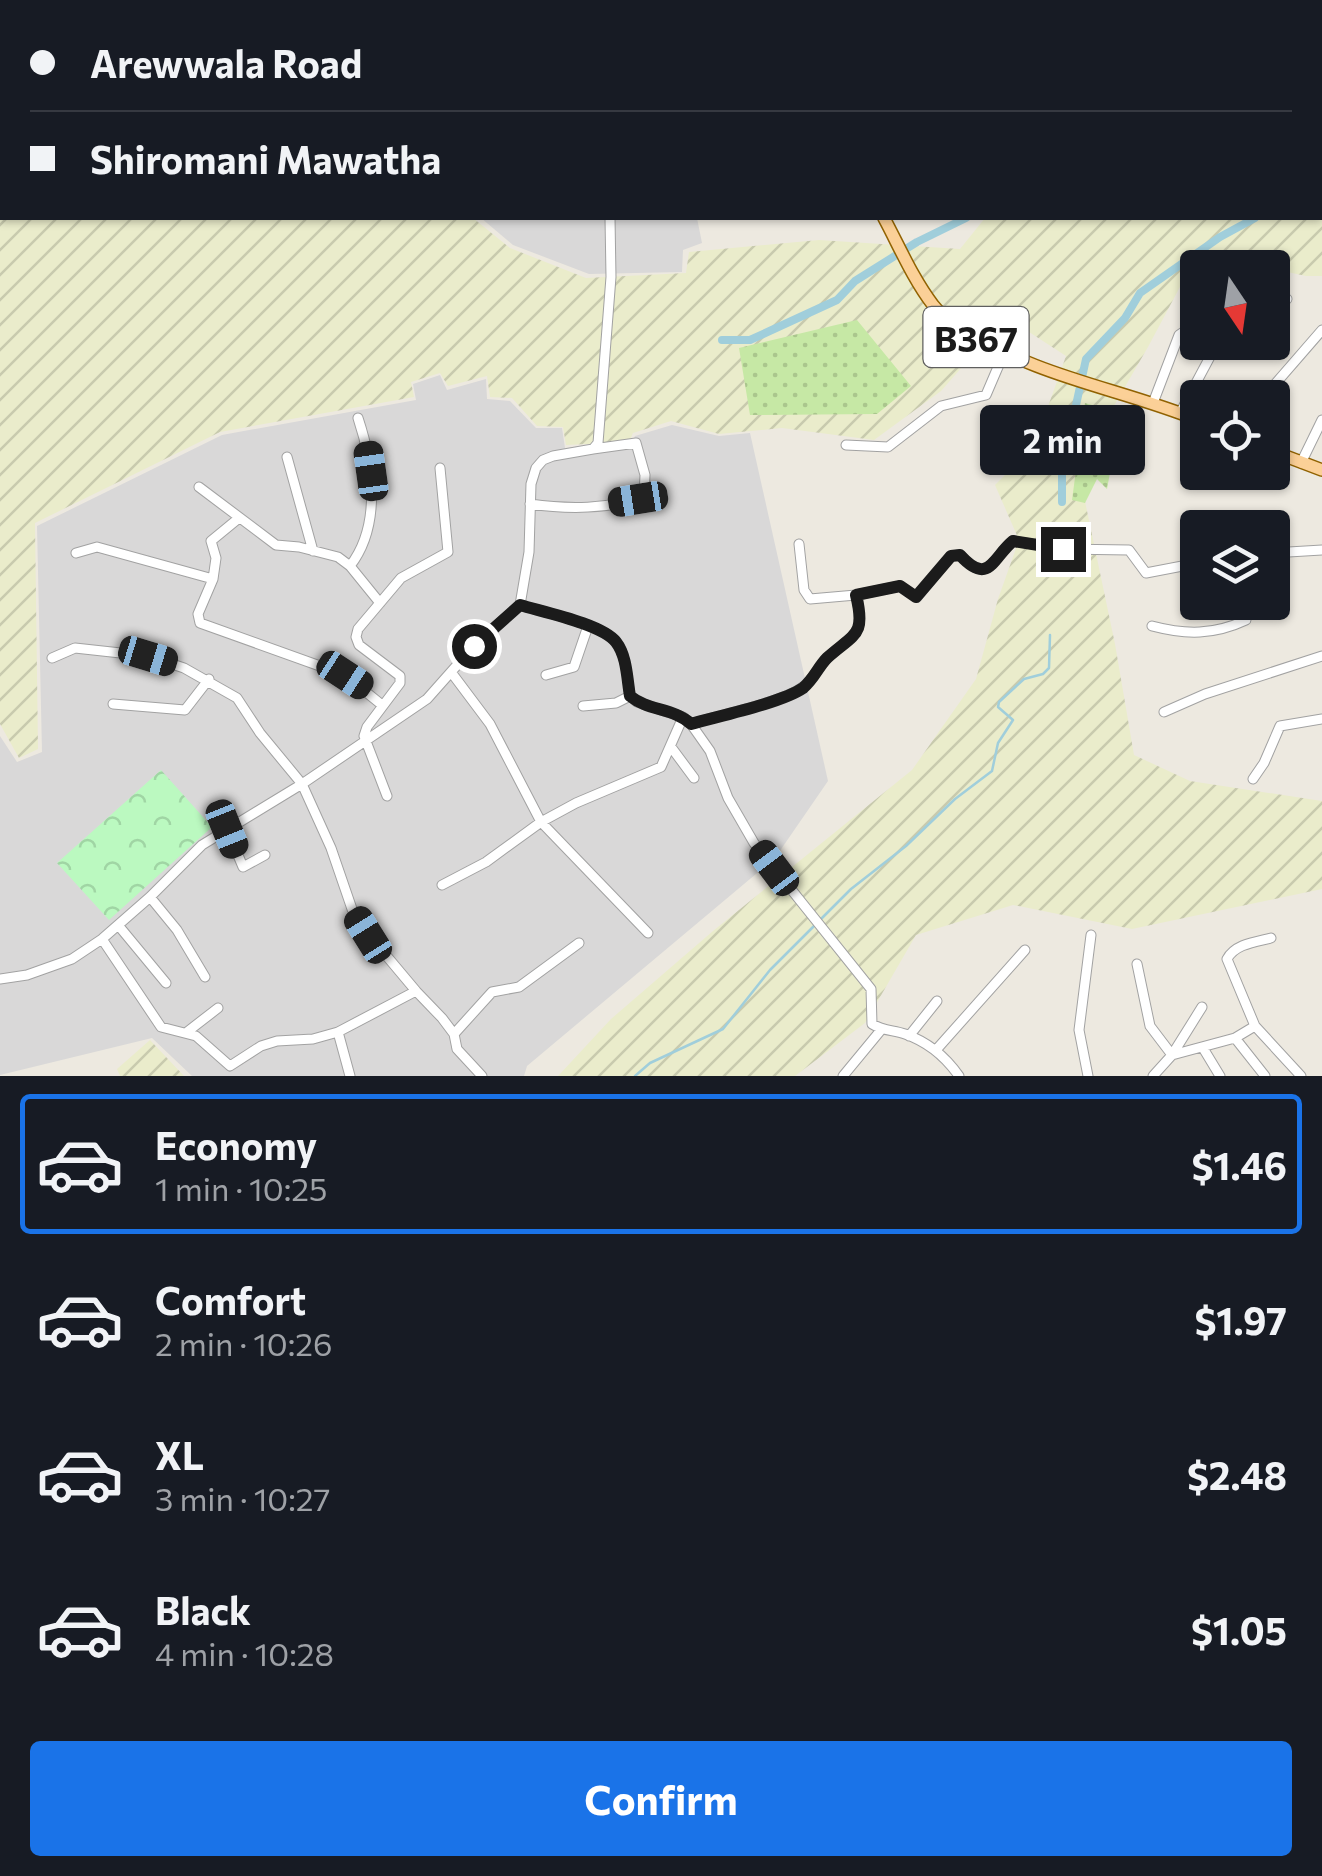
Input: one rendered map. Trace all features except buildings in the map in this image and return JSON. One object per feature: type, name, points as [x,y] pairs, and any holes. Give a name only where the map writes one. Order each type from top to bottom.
[{"type":"main road","name":"B367","points":[[885,220],[939,311],[1004,353],[1081,383],[1180,413]]},
{"type":"main road","points":[[1290,458],[1322,470]]},
{"type":"street","points":[[594,449],[598,443],[611,276],[610,220]]},
{"type":"street","points":[[1279,380],[1322,330]]},
{"type":"street","points":[[1153,403],[1180,334]]},
{"type":"street","points":[[846,445],[888,447],[941,406],[986,395],[1004,353]]},
{"type":"street","points":[[350,566],[360,553],[368,524],[371,471],[358,418]]},
{"type":"street","points":[[1301,463],[1322,420]]},
{"type":"street","points":[[0,979],[72,960],[150,897],[202,845],[302,784],[428,699],[474,646],[520,605],[530,552],[530,504],[532,478],[542,460],[636,443],[645,475],[644,496],[599,505],[553,508],[530,504]]},
{"type":"street","points":[[286,457],[313,551]]},
{"type":"street","points":[[388,796],[365,742],[367,727],[400,683],[400,676],[359,644],[356,637],[358,629],[401,578],[448,552],[440,468]]},
{"type":"street","points":[[200,487],[276,546],[338,557],[380,603]]},
{"type":"street","points":[[239,518],[210,541],[216,558],[213,579],[198,614],[200,623],[345,675],[382,705]]},
{"type":"street","points":[[800,544],[804,590],[810,599],[900,586],[916,597],[951,556],[960,555],[970,566],[984,569],[998,562],[1013,541],[1063,549],[1129,550],[1146,573],[1180,566]]},
{"type":"street","points":[[76,553],[97,546],[213,579]]},
{"type":"street","points":[[1290,552],[1322,550]]},
{"type":"street","points":[[442,885],[486,862],[576,802],[661,767],[687,721],[798,692],[814,678],[824,660],[858,634],[862,618],[856,595]]},
{"type":"street","points":[[520,605],[588,626],[614,639],[622,652],[630,696],[687,721],[710,751],[728,798],[754,843],[871,988],[872,1024],[936,1050],[959,1076]]},
{"type":"street","points":[[1152,626],[1172,632],[1207,634],[1246,620]]},
{"type":"street","points":[[546,676],[574,668],[588,626]]},
{"type":"street","points":[[52,658],[75,648],[118,651],[184,668],[244,704],[260,733],[302,784],[352,908],[368,935],[454,1034],[457,1049],[482,1076]]},
{"type":"street","points":[[1164,712],[1205,694],[1322,656]]},
{"type":"street","points":[[451,672],[490,724],[542,822],[648,932]]},
{"type":"street","points":[[113,704],[185,710],[209,680]]},
{"type":"street","points":[[584,706],[616,703],[630,696]]},
{"type":"street","points":[[1253,779],[1280,726],[1322,719]]},
{"type":"street","points":[[671,747],[694,778]]},
{"type":"street","points":[[227,829],[243,867],[265,854]]},
{"type":"street","points":[[150,897],[177,930],[205,977]]},
{"type":"street","points":[[118,925],[166,983]]},
{"type":"street","points":[[1088,1076],[1079,1030],[1091,935]]},
{"type":"street","points":[[1271,938],[1241,946],[1227,959],[1255,1026],[1300,1076]]},
{"type":"street","points":[[102,939],[168,1032],[187,1032],[218,1008]]},
{"type":"street","points":[[454,1034],[492,992],[518,988],[579,943]]},
{"type":"street","points":[[936,1050],[1025,950]]},
{"type":"street","points":[[1137,964],[1150,1026],[1172,1055]]},
{"type":"street","points":[[187,1032],[230,1066],[277,1040],[313,1039],[338,1032],[416,991]]},
{"type":"street","points":[[909,1036],[937,1001]]},
{"type":"street","points":[[1152,1076],[1172,1055],[1202,1006]]},
{"type":"street","points":[[1172,1055],[1235,1038],[1255,1026]]},
{"type":"street","points":[[843,1076],[882,1030]]},
{"type":"street","points":[[338,1032],[350,1076]]},
{"type":"street","points":[[1235,1038],[1265,1076]]},
{"type":"street","points":[[1203,1048],[1220,1076]]},
{"type":"shaded area","points":[[483,220],[697,220],[702,243],[683,250],[682,272],[589,274],[513,245]]},
{"type":"shaded area","points":[[440,375],[447,390],[486,379],[487,399],[510,401],[536,428],[562,428],[565,448],[631,444],[635,436],[672,425],[719,436],[750,433],[828,781],[775,858],[527,1066],[524,1076],[192,1076],[152,1038],[0,1075],[0,736],[17,762],[42,752],[37,526],[222,435],[416,400],[413,384]]},
{"type":"green space","points":[[0,220],[475,220],[510,248],[586,278],[686,273],[689,252],[819,240],[960,249],[983,220],[1322,220],[1322,276],[1290,273],[1290,250],[1180,250],[1180,287],[1078,468],[1134,755],[1190,781],[1322,801],[1322,889],[1132,929],[1013,905],[916,935],[865,1023],[795,1076],[558,1076],[611,1019],[912,770],[976,679],[1019,540],[995,485],[1034,446],[1066,356],[1006,317],[941,391],[874,440],[782,428],[719,434],[671,421],[633,433],[629,442],[566,445],[563,427],[537,426],[512,398],[490,397],[487,376],[448,386],[440,373],[411,382],[414,397],[220,432],[35,523],[38,749],[19,758],[0,724]]},
{"type":"green space","points":[[857,320],[911,386],[877,414],[750,415],[739,348]]},
{"type":"green space","points":[[1085,403],[1113,411],[1120,419],[1107,489],[1097,479],[1085,503],[1072,500]]},
{"type":"green space","points":[[161,770],[212,827],[109,920],[57,863]]},
{"type":"green space","points":[[150,1040],[184,1076],[120,1076],[117,1069]]},
{"type":"waterway","points":[[722,340],[750,340],[837,300],[855,281],[917,242],[962,220]]},
{"type":"waterway","points":[[1062,502],[1062,470],[1086,359],[1125,318],[1140,293],[1251,220]]},
{"type":"waterway","points":[[635,1076],[650,1063],[723,1029],[770,970],[851,889],[992,771],[998,743],[1013,720],[998,707],[999,702],[1024,679],[1043,674],[1049,668],[1050,635]]},
{"type":"route","points":[[474,646],[520,605],[588,626],[614,639],[622,652],[630,696],[684,717],[691,724],[798,692],[814,678],[824,660],[858,634],[862,618],[856,595],[900,586],[916,597],[951,556],[960,555],[970,566],[984,569],[998,562],[1013,541],[1063,549]]}]
